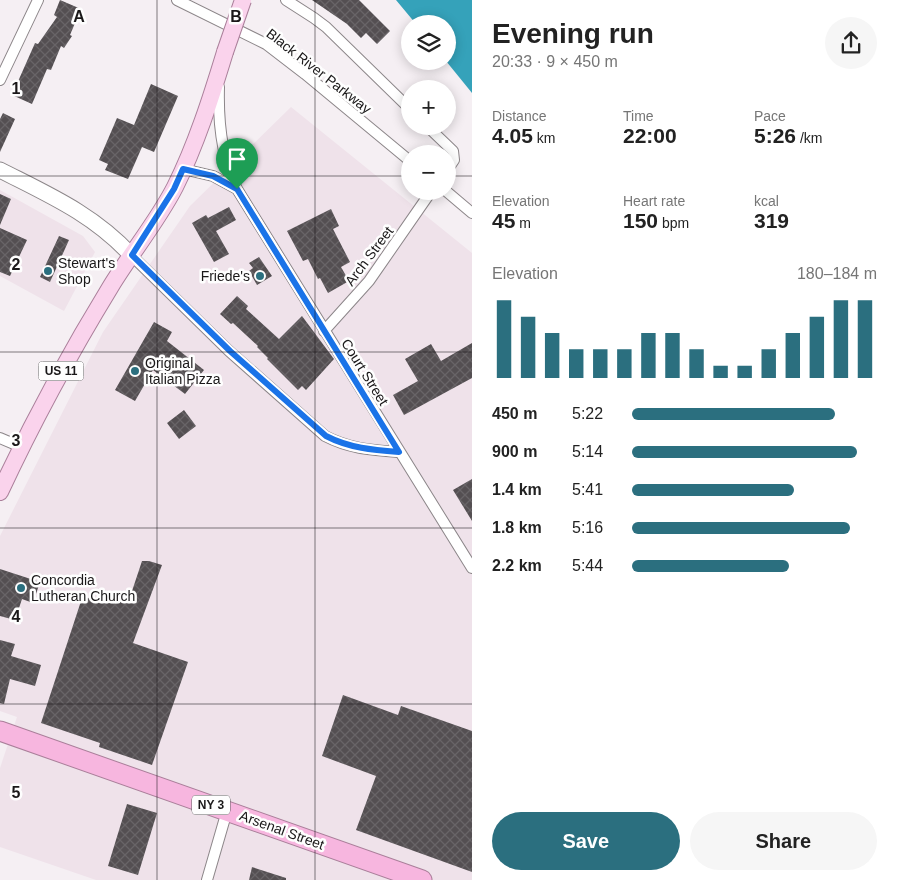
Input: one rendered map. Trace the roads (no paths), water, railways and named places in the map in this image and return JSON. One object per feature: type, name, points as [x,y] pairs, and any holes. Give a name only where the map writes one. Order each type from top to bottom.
[{"type":"highway","name":"Arsenal Street","points":[[0,731],[422,880]]},
{"type":"main road","name":"US 11","points":[[0,492],[21,447],[69,356],[174,189],[204,117],[243,0]]},
{"type":"main road","points":[[0,170],[78,211],[103,228],[132,255]]},
{"type":"street","points":[[0,80],[38,0]]},
{"type":"street","name":"Black River Parkway","points":[[177,0],[266,44],[306,74],[401,154]]},
{"type":"street","points":[[286,0],[326,27],[401,100]]},
{"type":"street","name":"Court Street","points":[[219,71],[218,115],[221,138],[231,176],[237,189],[472,568]]},
{"type":"street","points":[[436,135],[447,145]]},
{"type":"street","points":[[183,169],[213,176],[237,189]]},
{"type":"street","points":[[456,199],[472,213]]},
{"type":"street","name":"Arch Street","points":[[324,331],[369,281],[425,200]]},
{"type":"street","points":[[132,255],[230,351],[326,436],[342,445],[370,450],[399,452]]},
{"type":"street","points":[[0,438],[21,447]]},
{"type":"street","points":[[207,880],[227,811]]},
{"type":"water","points":[[396,0],[472,0],[472,93],[453,70],[456,70],[456,15],[408,15]]},
{"type":"place","name":"Stewart's Shop","points":[[48,271]]},
{"type":"place","name":"Friede's","points":[[260,276]]},
{"type":"place","name":"Original Italian Pizza","points":[[135,371]]},
{"type":"place","name":"Concordia Lutheran Church","points":[[21,588]]}]
